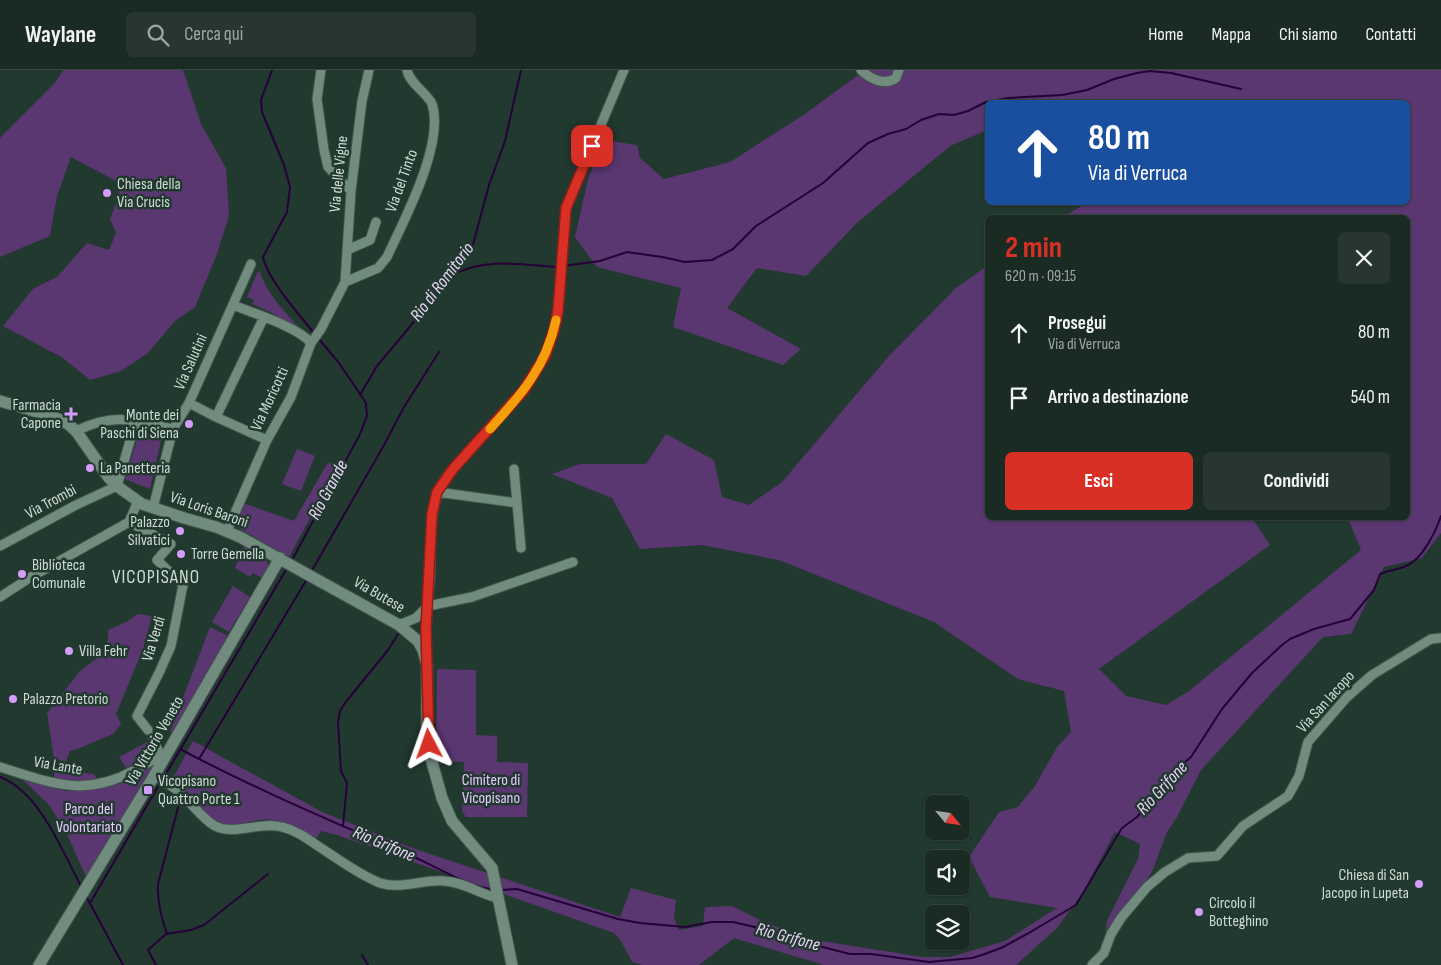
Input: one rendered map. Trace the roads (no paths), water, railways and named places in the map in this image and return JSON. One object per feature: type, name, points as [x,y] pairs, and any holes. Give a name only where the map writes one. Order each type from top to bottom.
[{"type":"street","points":[[322,70],[317,99],[328,167],[351,191]]},
{"type":"street","name":"Via delle Vigne","points":[[345,282],[351,191],[362,101],[369,70]]},
{"type":"street","name":"Via del Tinto","points":[[345,282],[378,268],[387,257],[428,163],[434,121],[431,102],[408,74],[407,70]]},
{"type":"street","points":[[427,665],[426,628],[432,514],[437,492],[451,472],[524,390],[540,366],[556,320],[560,293],[566,208],[624,70]]},
{"type":"street","points":[[861,70],[871,78],[887,82],[896,78],[899,70]]},
{"type":"street","points":[[347,250],[370,240],[376,222]]},
{"type":"street","name":"Via Salutini","points":[[153,508],[173,429],[189,403],[251,264]]},
{"type":"street","name":"Via Moricotti","points":[[227,531],[267,440],[291,397],[311,342],[320,330],[345,282]]},
{"type":"street","points":[[233,305],[264,317],[306,337],[311,342]]},
{"type":"street","points":[[216,417],[264,317]]},
{"type":"street","points":[[0,401],[54,417],[68,424],[76,431],[102,420],[122,419],[136,420],[173,429]]},
{"type":"street","points":[[189,403],[267,440]]},
{"type":"street","points":[[116,486],[136,420]]},
{"type":"street","name":"Via Loris Baroni","points":[[76,431],[102,470],[116,486],[138,501],[153,508],[227,531],[297,568]]},
{"type":"street","points":[[514,469],[521,548]]},
{"type":"street","name":"Via Trombi","points":[[0,546],[76,505],[116,486]]},
{"type":"street","points":[[437,492],[517,503]]},
{"type":"street","points":[[0,597],[31,577],[130,522],[138,501]]},
{"type":"street","name":"Via Verdi","points":[[130,522],[171,544],[157,560],[184,584],[171,646],[137,716],[150,734],[161,757]]},
{"type":"street","points":[[400,625],[416,618],[428,606],[472,597],[574,562]]},
{"type":"street","name":"Via Butese","points":[[297,568],[400,625],[418,641],[423,650],[427,665],[427,732],[430,756],[438,786],[452,821],[490,865],[512,965]]},
{"type":"street","name":"Via Vittorio Veneto","points":[[39,965],[91,878],[156,777],[161,757],[297,568]]},
{"type":"street","points":[[416,618],[411,634],[418,633],[426,628]]},
{"type":"street","name":"Via San Iacopo","points":[[1092,965],[1104,952],[1121,918],[1147,887],[1165,872],[1188,858],[1217,856],[1243,826],[1288,796],[1299,776],[1308,742],[1360,684],[1432,639],[1441,638]]},
{"type":"street","name":"Via Lante","points":[[0,767],[55,783],[90,786],[105,784],[161,757]]},
{"type":"street","points":[[156,777],[178,790],[215,826],[229,829],[267,824],[292,830],[364,875],[381,883],[396,885],[450,882],[471,888],[484,895],[498,898]]},
{"type":"waterway","name":"Rio Grande","points":[[272,70],[261,100],[262,112],[284,165],[290,187],[287,212],[263,257],[277,286],[314,333]]},
{"type":"waterway","name":"Rio di Romitorio","points":[[360,395],[377,366],[453,275],[472,248],[489,185],[505,141],[521,70]]},
{"type":"waterway","points":[[997,100],[1062,95],[1087,90],[1114,79],[1150,71],[1171,73],[1241,89]]},
{"type":"waterway","points":[[563,266],[600,261],[627,252],[685,262],[712,260],[733,249],[756,226],[823,183],[868,143],[888,134],[906,129],[921,120],[939,114],[954,115],[968,111],[985,102]]},
{"type":"waterway","points":[[453,275],[465,269],[504,263],[558,267]]},
{"type":"waterway","name":"Rio Grande","points":[[292,560],[360,434],[367,416],[366,403],[339,363],[318,338]]},
{"type":"waterway","points":[[311,572],[404,407],[439,352]]},
{"type":"waterway","name":"Rio Grifone","points":[[502,890],[517,889],[618,919],[640,923],[685,927],[712,922],[733,922],[850,954],[871,954],[929,962],[972,958],[1001,948],[1076,905],[1122,828],[1137,817],[1177,769],[1191,757],[1222,709],[1252,673],[1290,639],[1314,629],[1350,619],[1374,590],[1380,574],[1406,566],[1418,558],[1432,537],[1441,516]]},
{"type":"waterway","name":"Rio Grande","points":[[164,777],[287,568]]},
{"type":"waterway","points":[[199,759],[307,579]]},
{"type":"waterway","points":[[343,826],[347,783],[341,771],[338,722],[340,711],[388,650],[400,631]]},
{"type":"waterway","name":"Rio Grifone","points":[[180,749],[324,818],[473,885],[492,889]]},
{"type":"waterway","points":[[0,777],[14,785],[39,809],[82,888]]},
{"type":"waterway","name":"Rio Grande","points":[[90,903],[160,783]]},
{"type":"waterway","points":[[167,934],[160,909],[158,884],[180,800]]},
{"type":"waterway","points":[[156,965],[148,950],[166,934],[191,930],[204,925],[268,874]]},
{"type":"waterway","points":[[86,896],[123,965]]},
{"type":"waterway","points":[[362,955],[368,965]]},
{"type":"place","name":"Chiesa della Via Crucis","points":[[107,193]]},
{"type":"place","name":"Farmacia Capone","points":[[71,414]]},
{"type":"place","name":"Monte dei Paschi di Siena","points":[[189,424]]},
{"type":"place","name":"La Panetteria","points":[[90,468]]},
{"type":"place","name":"Palazzo Silvatici","points":[[180,531]]},
{"type":"place","name":"Torre Gemella","points":[[181,554]]},
{"type":"place","name":"Biblioteca Comunale","points":[[22,574]]},
{"type":"place","name":"Villa Fehr","points":[[69,651]]},
{"type":"place","name":"Palazzo Pretorio","points":[[13,699]]},
{"type":"place","name":"Vicopisano Quattro Porte 1","points":[[148,790]]},
{"type":"place","name":"Chiesa di San Jacopo in Lupeta","points":[[1419,884]]},
{"type":"place","name":"Circolo il Botteghino","points":[[1199,912]]},
{"type":"district","name":"VICOPISANO","points":[[156,577]]},
{"type":"park label","name":"Cimitero di Vicopisano","points":[[491,789]]},
{"type":"park label","name":"Parco del Volontariato","points":[[89,818]]}]
